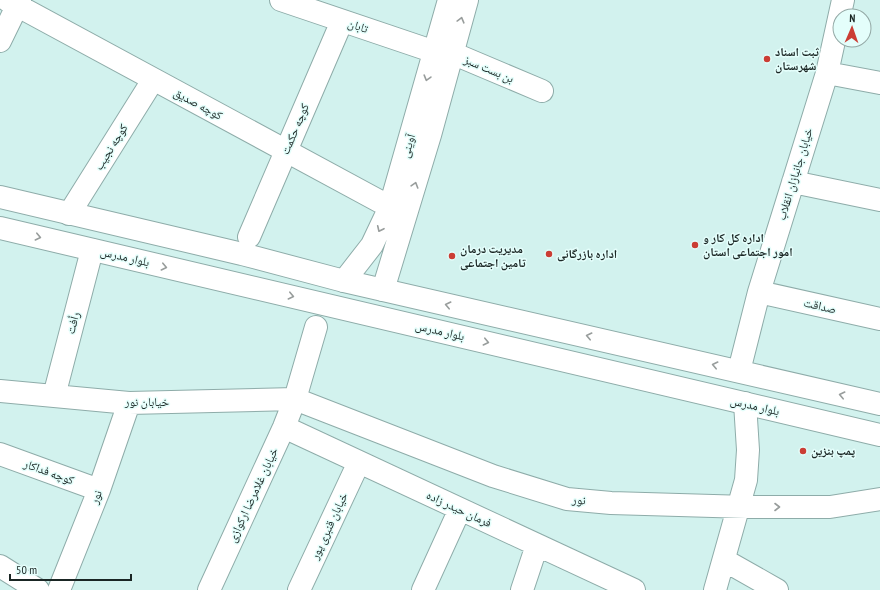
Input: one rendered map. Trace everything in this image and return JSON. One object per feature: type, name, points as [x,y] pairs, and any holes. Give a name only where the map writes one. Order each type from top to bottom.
[{"type":"street","name":"تابان","points":[[280,0],[444,53]]},
{"type":"street","name":"آوینی","points":[[376,316],[430,135],[444,53],[449,0]]},
{"type":"street","name":"آوینی","points":[[344,281],[372,245],[390,207],[444,53],[467,0]]},
{"type":"street","name":"خیابان جانبازان انقلاب","points":[[739,371],[759,292],[827,73],[843,0]]},
{"type":"street","points":[[0,41],[14,2]]},
{"type":"street","name":"کوچه صدیق","points":[[14,2],[25,12],[390,207]]},
{"type":"street","name":"کوچه حکمت","points":[[249,237],[285,150],[342,21]]},
{"type":"street","name":"بن بست سبز","points":[[444,53],[542,91]]},
{"type":"street","points":[[827,73],[880,83]]},
{"type":"street","name":"کوچه نجیب","points":[[69,214],[153,80]]},
{"type":"street","points":[[792,182],[880,200]]},
{"type":"street","points":[[0,198],[242,254],[344,281],[880,404]]},
{"type":"street","name":"بلوار مدرس","points":[[0,228],[880,435]]},
{"type":"street","name":"رأفت","points":[[54,396],[92,250]]},
{"type":"street","points":[[337,307],[344,281]]},
{"type":"street","name":"صداقت","points":[[759,292],[880,320]]},
{"type":"street","name":"خیابان غلامرضا ارکوازی","points":[[209,590],[284,427],[295,399],[316,327]]},
{"type":"street","name":"خیابان نور","points":[[0,391],[129,403],[295,399]]},
{"type":"street","name":"نور","points":[[295,399],[493,476],[567,499],[611,503],[738,507],[830,507],[880,499]]},
{"type":"street","name":"نور","points":[[57,589],[99,490],[129,403]]},
{"type":"street","points":[[715,590],[746,480],[748,450],[745,403]]},
{"type":"street","name":"فرمان حیدر زاده","points":[[284,427],[537,545],[595,582],[634,590]]},
{"type":"street","name":"کوچه فداکار","points":[[0,454],[99,490]]},
{"type":"street","name":"خیابان قنبری پور","points":[[299,590],[359,462]]},
{"type":"street","points":[[423,590],[460,509]]},
{"type":"street","points":[[522,590],[537,545]]},
{"type":"street","points":[[724,560],[777,590]]},
{"type":"street","points":[[0,566],[38,590]]},
{"type":"place","name":"ثبت اسناد شهرستان","points":[[767,59]]},
{"type":"place","name":"اداره کل کار و امور اجتماعی استان","points":[[695,245]]},
{"type":"place","name":"اداره بازرگانی","points":[[549,254]]},
{"type":"place","name":"مدیریت درمان تامین اجتماعی","points":[[452,256]]},
{"type":"place","name":"پمپ بنزین","points":[[803,451]]}]
